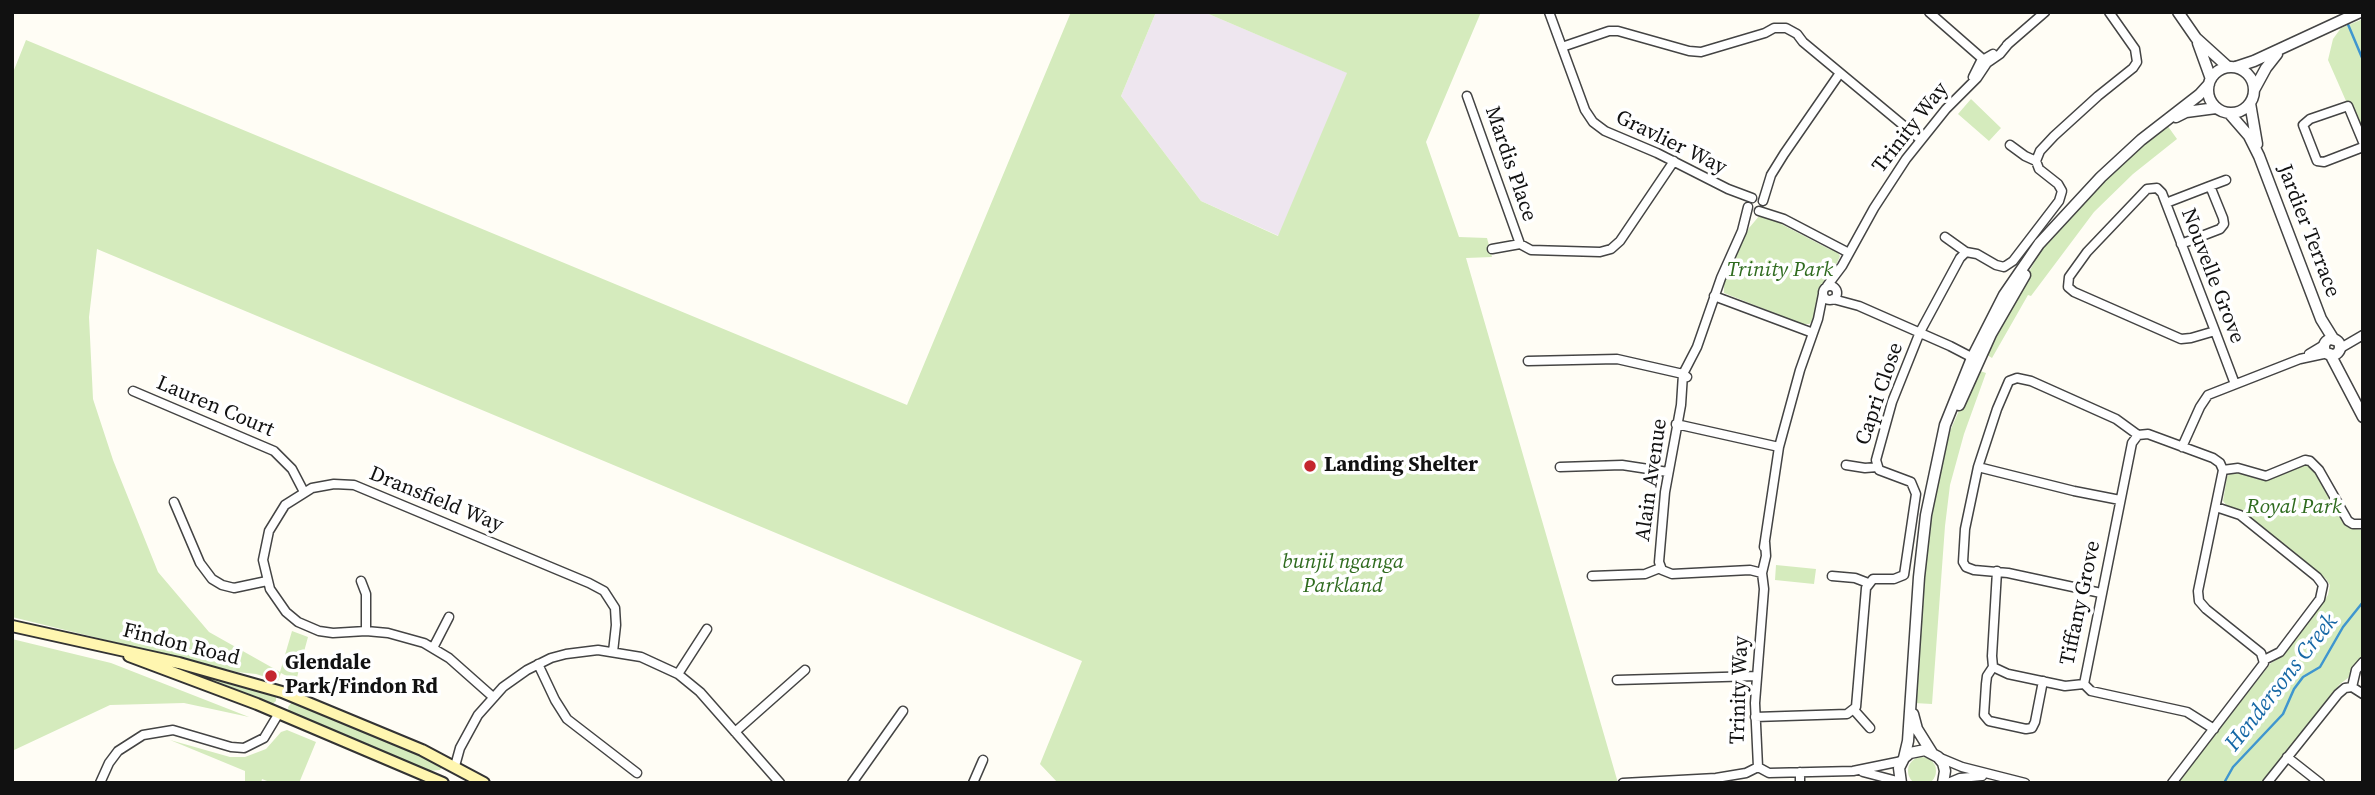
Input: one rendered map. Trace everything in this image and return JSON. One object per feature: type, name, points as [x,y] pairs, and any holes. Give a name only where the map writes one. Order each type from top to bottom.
[{"type":"main road","name":"Findon Road","points":[[12,626],[179,663],[286,694],[451,765],[484,783]]},
{"type":"main road","name":"Findon Road","points":[[100,646],[279,713],[443,782]]},
{"type":"main road","points":[[279,713],[277,706],[286,694]]},
{"type":"main road","points":[[443,782],[451,765]]},
{"type":"street","name":"Gravlier Way","points":[[1549,12],[1585,110],[1593,122],[1605,131],[1674,161],[1750,202]]},
{"type":"street","points":[[1930,12],[1984,61]]},
{"type":"street","name":"Trinity Way","points":[[1901,783],[1872,773],[1769,773],[1758,767],[1755,717],[1761,600],[1764,589],[1758,573],[1766,556],[1765,542],[1779,447],[1796,383],[1818,319],[1842,266],[1889,184],[1921,140],[1977,78],[1984,61],[2000,54],[2045,12]]},
{"type":"street","points":[[1945,237],[1966,252],[1977,254],[2000,267],[2007,265],[2059,201],[2062,191],[2039,169],[2036,161],[2040,150],[2137,62],[2138,54],[2109,12]]},
{"type":"street","points":[[2178,12],[2196,38],[2231,67],[2251,78],[2254,90]]},
{"type":"street","points":[[1901,783],[1899,775],[1908,741],[1923,536],[1938,458],[1976,357],[2054,227],[2101,177],[2199,95],[2215,73],[2282,48],[2356,14]]},
{"type":"street","points":[[1562,47],[1609,31],[1618,31],[1695,52],[1765,33],[1783,32],[1803,42],[1921,140]]},
{"type":"street","points":[[2196,38],[2210,81],[2209,97],[2216,107],[2229,113],[2241,111],[2250,103],[2266,68],[2282,48]]},
{"type":"street","name":"Alain Avenue","points":[[1758,573],[1672,574],[1660,568],[1660,534],[1668,472],[1684,377],[1714,296],[1742,232],[1750,202],[1840,72]]},
{"type":"street","name":"Mardis Place","points":[[1468,96],[1520,244]]},
{"type":"street","name":"Jardier Terrace","points":[[2250,103],[2259,156]]},
{"type":"street","points":[[2348,106],[2363,145],[2321,162],[2315,159],[2303,125],[2306,120],[2348,106]]},
{"type":"street","points":[[2167,121],[2186,113],[2216,107]]},
{"type":"street","name":"Jardier Terrace","points":[[2229,113],[2249,136],[2259,156],[2332,347],[2363,417]]},
{"type":"street","points":[[2010,145],[2036,161]]},
{"type":"street","points":[[1492,249],[1520,244],[1531,250],[1600,253],[1611,249],[1620,241],[1674,161]]},
{"type":"street","name":"Alain Avenue","points":[[1742,232],[1761,207],[1771,175]]},
{"type":"street","points":[[2166,203],[2226,180]]},
{"type":"street","points":[[2181,244],[2223,226],[2223,218],[2210,186]]},
{"type":"street","name":"Nouvelle Grove","points":[[2215,331],[2183,339],[2068,287],[2071,274],[2099,238],[2151,188],[2159,189],[2166,203],[2181,244],[2215,331],[2235,384]]},
{"type":"street","points":[[1761,207],[1760,198],[1750,202],[1751,211],[1761,207],[1849,253]]},
{"type":"street","name":"Capri Close","points":[[1877,467],[1876,460],[1887,417],[1920,332],[1960,258],[1966,252]]},
{"type":"street","points":[[1831,293],[1976,357]]},
{"type":"street","points":[[1714,296],[1813,332]]},
{"type":"street","points":[[2182,447],[2205,397],[2362,336]]},
{"type":"street","points":[[1528,361],[1611,359],[1684,377]]},
{"type":"street","points":[[2101,593],[1997,571],[1971,569],[1964,565],[1962,559],[1965,529],[1978,467],[2005,388],[2010,381],[2017,378],[2031,381],[2116,419],[2138,435],[2148,434],[2214,458],[2223,470],[2199,601],[2261,653],[2264,660],[2260,671],[2172,783]]},
{"type":"street","name":"Lauren Court","points":[[133,391],[274,451],[286,461],[304,492]]},
{"type":"street","points":[[1676,424],[1779,447]]},
{"type":"street","name":"Tiffany Grove","points":[[2138,435],[2132,443],[2084,684],[2095,692],[2187,712],[2214,729]]},
{"type":"street","points":[[2223,470],[2238,468],[2266,476],[2302,461],[2310,461],[2319,470],[2348,521],[2363,524]]},
{"type":"street","name":"Capri Close","points":[[1832,576],[1855,578],[1868,583],[1873,579],[1894,579],[1904,575],[1916,494],[1914,485],[1908,479],[1887,474],[1877,467],[1846,465]]},
{"type":"street","points":[[1560,467],[1622,466],[1668,472]]},
{"type":"street","points":[[1978,467],[2067,490],[2120,500]]},
{"type":"street","name":"Dransfield Way","points":[[304,492],[334,484],[363,488],[599,587],[608,595],[617,616],[613,652]]},
{"type":"street","points":[[304,492],[285,505],[269,531],[263,560],[267,581],[280,606],[305,625],[333,633],[366,631],[401,635],[433,648],[457,664],[493,697]]},
{"type":"street","points":[[174,502],[200,563],[212,579],[234,588],[267,581]]},
{"type":"street","points":[[2216,508],[2240,515],[2317,577],[2323,585],[2320,599],[2280,652],[2264,660]]},
{"type":"street","points":[[1592,576],[1644,574],[1660,568]]},
{"type":"street","points":[[1997,571],[1993,667],[1987,676],[1984,715],[1989,721],[2032,728],[2043,681]]},
{"type":"street","points":[[361,581],[366,594],[366,631]]},
{"type":"street","points":[[1755,717],[1847,714],[1854,710],[1858,696],[1865,593],[1868,583]]},
{"type":"street","points":[[433,648],[449,617]]},
{"type":"street","points":[[678,674],[707,629]]},
{"type":"street","points":[[451,765],[478,715],[493,697],[515,678],[538,664],[566,654],[584,651],[613,652],[641,657],[678,674],[699,692],[780,783]]},
{"type":"street","points":[[2352,687],[2356,670],[2363,662]]},
{"type":"street","points":[[538,664],[567,719],[637,773]]},
{"type":"street","points":[[1993,667],[2003,672],[2071,687],[2084,684]]},
{"type":"street","points":[[736,732],[805,670]]},
{"type":"street","points":[[1618,680],[1757,676]]},
{"type":"street","points":[[2267,783],[2338,694],[2345,688],[2352,687],[2363,694]]},
{"type":"street","points":[[1911,704],[1917,729],[1945,771],[1942,783]]},
{"type":"street","points":[[1854,710],[1870,728]]},
{"type":"street","points":[[852,783],[903,711]]},
{"type":"street","points":[[100,783],[118,751],[143,734],[173,730],[231,747],[244,748],[264,738],[279,713]]},
{"type":"street","points":[[1903,760],[1917,750],[1962,767],[2025,783]]},
{"type":"street","points":[[2287,757],[2320,783]]},
{"type":"street","points":[[974,783],[983,760]]},
{"type":"street","name":"Trinity Way","points":[[1853,771],[1903,760]]},
{"type":"street","points":[[1623,780],[1716,778],[1746,773],[1758,767]]},
{"type":"street","points":[[1797,772],[1797,783]]},
{"type":"street","points":[[1948,783],[1973,776],[1992,776]]},
{"type":"shaded area","points":[[1156,12],[1204,12],[1348,73],[1279,236],[1201,201],[1121,96]]},
{"type":"green space","name":"bunjil nganga Parkland","points":[[1071,12],[1156,12],[1121,96],[1201,201],[1278,236],[1347,73],[1204,12],[1481,12],[1426,142],[1459,237],[1487,238],[1492,257],[1466,258],[1618,783],[1058,783],[1040,764],[1082,661],[97,249],[89,317],[93,399],[113,460],[158,572],[209,632],[280,672],[292,631],[308,637],[296,681],[281,673],[278,681],[12,617],[12,75],[26,40],[907,405]]},
{"type":"green space","points":[[2363,19],[2363,131],[2328,60],[2333,39],[2341,28]]},
{"type":"green space","points":[[1971,99],[2001,128],[1989,141],[1958,114]]},
{"type":"green space","points":[[2167,125],[2177,139],[2133,174],[2094,212],[2031,296],[2028,295],[1992,358],[1984,353],[2040,252],[2062,224],[2129,155]]},
{"type":"green space","name":"Trinity Park","points":[[1760,215],[1779,220],[1783,225],[1836,250],[1840,256],[1830,279],[1820,290],[1818,308],[1809,324],[1802,324],[1724,293],[1724,283],[1736,253],[1749,228]]},
{"type":"green space","points":[[1977,370],[1986,373],[1964,434],[1950,485],[1932,704],[1914,703],[1925,554],[1936,481],[1950,431]]},
{"type":"green space","name":"Royal Park","points":[[2301,466],[2310,466],[2315,471],[2343,521],[2355,529],[2363,530],[2363,654],[2348,678],[2340,684],[2262,783],[2177,783],[2271,663],[2281,657],[2328,595],[2330,585],[2326,579],[2242,512],[2227,506],[2223,501],[2227,477],[2231,472],[2268,480]]},
{"type":"green space","points":[[1776,565],[1816,569],[1814,584],[1775,580]]},
{"type":"green space","points":[[12,639],[111,663],[249,717],[184,703],[110,705],[12,751]]},
{"type":"green space","points":[[145,658],[276,696],[276,701],[271,705]]},
{"type":"green space","points":[[293,701],[443,765],[440,770],[428,771],[289,713],[288,707]]},
{"type":"green space","points":[[287,730],[316,742],[299,783],[272,783],[262,779],[261,783],[245,783],[245,771],[170,740],[230,757],[245,757],[266,749],[281,732]]},
{"type":"green space","points":[[1922,757],[1932,761],[1936,771],[1932,781],[1922,785],[1912,781],[1908,771],[1912,761]]},
{"type":"waterway","name":"Hendersons Creek","points":[[2347,22],[2363,60]]},
{"type":"waterway","name":"Hendersons Creek","points":[[2224,783],[2233,767],[2283,714],[2294,689],[2303,677],[2320,667],[2343,627],[2363,602]]},
{"type":"place","name":"Landing Shelter","points":[[1310,466]]},
{"type":"place","name":"Glendale Park/Findon Rd","points":[[271,676]]}]
